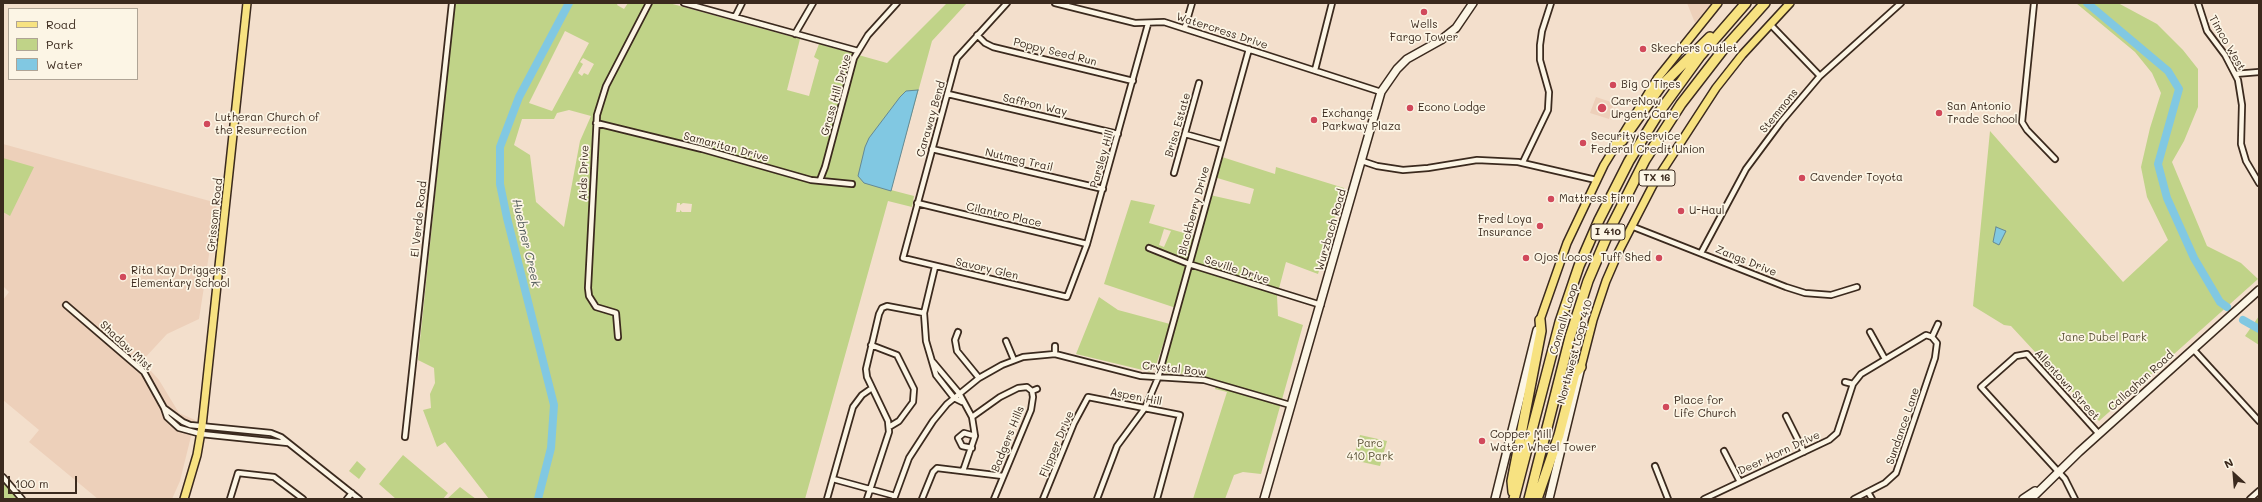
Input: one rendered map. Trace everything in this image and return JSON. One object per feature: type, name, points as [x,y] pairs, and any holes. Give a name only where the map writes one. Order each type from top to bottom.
[{"type":"highway","name":"Connally Loop","points":[[1514,499],[1560,322],[1595,228],[1617,183],[1651,125],[1689,70],[1746,3]]},
{"type":"highway","name":"Connally Loop","points":[[1529,499],[1574,321],[1593,270],[1616,216],[1650,153],[1681,104],[1722,51],[1765,3]]},
{"type":"highway","points":[[1616,144],[1622,141],[1643,108],[1674,72],[1705,41],[1727,24]]},
{"type":"highway","points":[[1514,499],[1512,481],[1541,331],[1540,320]]},
{"type":"highway","name":"TX 16","points":[[1537,499],[1561,427],[1575,373],[1581,367]]},
{"type":"main road","name":"Grissom Road","points":[[184,499],[201,434],[247,3]]},
{"type":"main road","name":"Wurzbach Road","points":[[1264,499],[1309,338],[1321,305],[1381,92],[1397,69],[1407,59],[1440,40],[1456,28],[1473,3]]},
{"type":"main road","points":[[1495,499],[1540,320],[1565,246],[1596,180],[1616,144],[1665,69],[1718,3]]},
{"type":"main road","name":"Northwest Loop 410","points":[[1549,499],[1596,309],[1619,251],[1631,226],[1662,169],[1707,101],[1732,67],[1790,3]]},
{"type":"main road","name":"Callaghan Road","points":[[2031,499],[2039,489],[2099,434],[2259,290]]},
{"type":"main road","name":"Callaghan Road","points":[[2023,499],[2039,489]]},
{"type":"street","name":"El Verde Road","points":[[405,437],[452,3]]},
{"type":"street","points":[[684,3],[858,51]]},
{"type":"street","points":[[735,17],[742,3]]},
{"type":"street","points":[[795,34],[812,3]]},
{"type":"street","name":"Grass Hill Drive","points":[[820,180],[826,167],[858,51],[868,35],[897,3]]},
{"type":"street","name":"Caraway Bend","points":[[903,258],[957,58],[1007,3]]},
{"type":"street","name":"Watercress Drive","points":[[1055,3],[1135,23],[1148,24],[1164,22],[1381,92]]},
{"type":"street","points":[[1185,28],[1192,3]]},
{"type":"street","points":[[1315,70],[1332,3]]},
{"type":"street","points":[[1523,162],[1544,122],[1548,110],[1549,92],[1540,60],[1540,45],[1542,31],[1551,3]]},
{"type":"street","name":"Stemmons","points":[[1701,253],[1746,169],[1781,122],[1820,76],[1900,3]]},
{"type":"street","points":[[2034,3],[2022,122],[2027,130],[2055,159]]},
{"type":"street","name":"Timco West","points":[[2198,3],[2208,31],[2225,55],[2235,74],[2241,96],[2241,144],[2246,161],[2259,183]]},
{"type":"street","name":"Aids Drive","points":[[618,337],[616,313],[596,307],[590,296],[588,288],[596,123],[599,105],[606,86],[649,4]]},
{"type":"street","name":"Parsley Hill","points":[[1068,297],[1087,244],[1148,24]]},
{"type":"street","points":[[1770,24],[1820,76]]},
{"type":"street","name":"Poppy Seed Run","points":[[977,35],[985,43],[994,47],[1133,81]]},
{"type":"street","name":"Blackberry Drive","points":[[1097,499],[1117,446],[1145,408],[1158,378],[1248,49]]},
{"type":"street","points":[[2235,74],[2259,72]]},
{"type":"street","name":"Brisa Estate","points":[[1174,173],[1199,83]]},
{"type":"street","name":"Saffron Way","points":[[948,94],[1118,134]]},
{"type":"street","name":"Samaritan Drive","points":[[596,123],[694,147],[811,180],[852,184]]},
{"type":"street","points":[[1185,134],[1221,144]]},
{"type":"street","name":"Nutmeg Trail","points":[[932,149],[1103,188]]},
{"type":"street","points":[[1362,160],[1377,166],[1403,170],[1428,168],[1477,160],[1523,162],[1596,180]]},
{"type":"street","name":"Cilantro Place","points":[[917,203],[1087,244]]},
{"type":"street","name":"Zangs Drive","points":[[1631,226],[1786,287],[1805,293],[1831,295],[1857,287]]},
{"type":"street","name":"Seville Drive","points":[[1149,248],[1190,264],[1321,305]]},
{"type":"street","name":"Savory Glen","points":[[903,258],[935,267],[1068,297]]},
{"type":"street","points":[[935,267],[924,313],[924,332],[936,375],[954,398],[962,402]]},
{"type":"street","name":"Shadow Mist","points":[[66,305],[144,372],[164,408],[167,417],[179,428],[201,434],[288,443]]},
{"type":"street","points":[[867,499],[869,489],[888,441],[889,427],[866,370],[880,310],[883,307],[924,313]]},
{"type":"street","points":[[1932,337],[1938,324]]},
{"type":"street","points":[[958,332],[955,340],[958,351],[979,378]]},
{"type":"street","points":[[1870,332],[1885,359]]},
{"type":"street","name":"Deer Horn Drive","points":[[1704,499],[1829,440],[1837,433],[1852,384],[1864,372],[1926,335],[1932,337]]},
{"type":"street","name":"Sundance Lane","points":[[1854,499],[1891,479],[1898,468],[1935,358],[1936,343],[1932,337]]},
{"type":"street","points":[[1006,340],[1014,360]]},
{"type":"street","points":[[871,345],[894,352],[908,374],[914,389],[913,402],[900,421],[889,427]]},
{"type":"street","points":[[1055,346],[1055,354]]},
{"type":"street","points":[[2194,349],[2259,421]]},
{"type":"street","name":"Crystal Bow","points":[[894,497],[909,458],[920,438],[933,421],[954,398],[979,378],[1014,360],[1037,355],[1055,354],[1141,376],[1204,380],[1290,405]]},
{"type":"street","name":"Allentown Street","points":[[2058,472],[1980,387],[2020,354],[2027,354],[2031,356],[2099,434]]},
{"type":"street","points":[[932,361],[960,393],[962,402],[972,417],[975,436],[963,471]]},
{"type":"street","points":[[1845,382],[1852,384]]},
{"type":"street","points":[[972,417],[1000,397],[1018,388],[1027,387],[1032,391],[1037,389]]},
{"type":"street","points":[[827,499],[855,404],[862,395],[872,388]]},
{"type":"street","name":"Badgers Hills","points":[[994,499],[1031,410],[1033,397],[1032,391]]},
{"type":"street","name":"Aspen Hill","points":[[1088,397],[1180,415],[1157,499]]},
{"type":"street","name":"Flipper Drive","points":[[1043,499],[1074,423],[1088,397]]},
{"type":"street","name":"Shadow Mist","points":[[164,408],[183,422],[202,426],[271,433],[281,437],[359,499]]},
{"type":"street","points":[[1786,416],[1804,452]]},
{"type":"street","points":[[972,448],[962,446],[958,443],[958,438],[964,434],[975,436]]},
{"type":"street","points":[[1724,451],[1740,482]]},
{"type":"street","points":[[1655,466],[1668,499]]},
{"type":"street","points":[[922,499],[935,470],[941,468],[1003,476]]},
{"type":"street","points":[[2058,472],[2070,487],[2075,499]]},
{"type":"street","points":[[230,499],[238,473],[274,477],[303,499]]},
{"type":"street","points":[[3,477],[22,499]]},
{"type":"street","points":[[833,479],[894,497]]},
{"type":"street","points":[[2250,499],[2259,491]]},
{"type":"street","points":[[1868,492],[1872,499]]},
{"type":"street","points":[[347,499],[352,493]]},
{"type":"shaded area","points":[[1687,3],[1712,3],[1695,23]]},
{"type":"shaded area","name":"CareNow Urgent Care","points":[[1596,97],[1614,103],[1609,119],[1590,113]]},
{"type":"shaded area","points":[[3,144],[217,203],[199,319],[167,334],[142,361],[159,380],[179,413],[195,420],[180,481],[172,499],[98,499],[29,442],[39,430],[3,400],[3,300],[9,292],[3,286]]},
{"type":"green space","points":[[455,3],[618,3],[617,5],[624,9],[628,3],[669,3],[800,39],[787,90],[809,96],[819,60],[814,57],[819,44],[887,63],[947,3],[967,3],[932,41],[891,190],[914,196],[912,207],[888,201],[805,499],[489,499],[445,442],[437,447],[423,410],[431,408],[430,394],[435,383],[434,368],[418,360]],"holes":[[[565,31],[589,43],[552,111],[529,103]],[[583,58],[594,64],[588,75],[584,73],[582,76],[578,73],[583,64],[580,62]],[[569,110],[591,116],[580,141],[564,227],[536,202],[530,155],[514,145],[522,119],[554,119],[557,113]],[[677,203],[680,203],[680,205],[683,203],[692,204],[691,212],[682,212],[680,210],[680,212],[676,212]]]},
{"type":"green space","name":"Jane Dubel Park","points":[[2076,3],[2118,3],[2157,24],[2183,50],[2198,69],[2198,107],[2184,141],[2172,162],[2207,246],[2241,263],[2258,279],[2099,421],[2011,326],[2004,325],[1973,306],[1990,131],[2123,282],[2168,240],[2147,197],[2141,167],[2150,128],[2161,93],[2152,73],[2135,52]]},
{"type":"green space","points":[[1219,156],[1275,174],[1276,167],[1344,188],[1318,274],[1286,262],[1277,296],[1278,316],[1303,325],[1261,474],[1243,472],[1234,475],[1225,499],[1193,499],[1227,392],[1215,389],[1218,380],[1186,374],[1166,373],[1163,368],[1179,309],[1104,284],[1131,200],[1155,205],[1149,223],[1198,237],[1210,195],[1250,204],[1254,189],[1214,177]],"holes":[[[1164,229],[1171,231],[1164,247],[1159,245]]]},
{"type":"green space","points":[[3,158],[34,167],[10,216],[3,212]]},
{"type":"green space","points":[[1099,297],[1118,310],[1170,324],[1155,368],[1151,372],[1076,354]]},
{"type":"green space","points":[[2259,316],[2259,345],[2245,336]]},
{"type":"green space","name":"Parc 410 Park","points":[[1360,435],[1387,441],[1380,466],[1353,460]]},
{"type":"green space","points":[[403,455],[448,493],[443,499],[396,499],[379,484]]},
{"type":"green space","points":[[357,461],[366,469],[359,479],[349,471]]},
{"type":"green space","points":[[3,481],[7,485],[17,499],[3,499]]},
{"type":"green space","points":[[460,487],[476,499],[447,499]]},
{"type":"water","points":[[918,90],[891,191],[864,183],[858,176],[865,147],[869,138],[906,91]]},
{"type":"water","points":[[1996,227],[2006,231],[1999,245],[1993,242]]},
{"type":"waterway","name":"Huebner Creek","points":[[538,499],[551,448],[554,405],[507,218],[500,184],[500,147],[519,97],[569,3]]},
{"type":"waterway","points":[[2087,3],[2168,71],[2179,89],[2158,164],[2167,198],[2194,258],[2220,302],[2227,307]]},
{"type":"waterway","points":[[2243,320],[2259,329]]},
{"type":"place","name":"Wells Fargo Tower","points":[[1424,12]]},
{"type":"place","name":"Skechers Outlet","points":[[1643,49]]},
{"type":"place","name":"Big O Tires","points":[[1613,85]]},
{"type":"place","name":"Econo Lodge","points":[[1410,108]]},
{"type":"place","name":"CareNow Urgent Care","points":[[1602,108]]},
{"type":"place","name":"San Antonio Trade School","points":[[1939,113]]},
{"type":"place","name":"Exchange Parkway Plaza","points":[[1314,120]]},
{"type":"place","name":"Lutheran Church of the Resurrection","points":[[207,124]]},
{"type":"place","name":"Security Service Federal Credit Union","points":[[1583,143]]},
{"type":"place","name":"Cavender Toyota","points":[[1802,178]]},
{"type":"place","name":"Mattress Firm","points":[[1551,199]]},
{"type":"place","name":"U-Haul","points":[[1681,211]]},
{"type":"place","name":"Fred Loya Insurance","points":[[1540,226]]},
{"type":"place","name":"Ojos Locos","points":[[1526,258]]},
{"type":"place","name":"Tuff Shed","points":[[1659,258]]},
{"type":"place","name":"Rita Kay Driggers Elementary School","points":[[123,277]]},
{"type":"place","name":"Place for Life Church","points":[[1666,407]]},
{"type":"place","name":"Copper Mill Water Wheel Tower","points":[[1482,441]]}]
